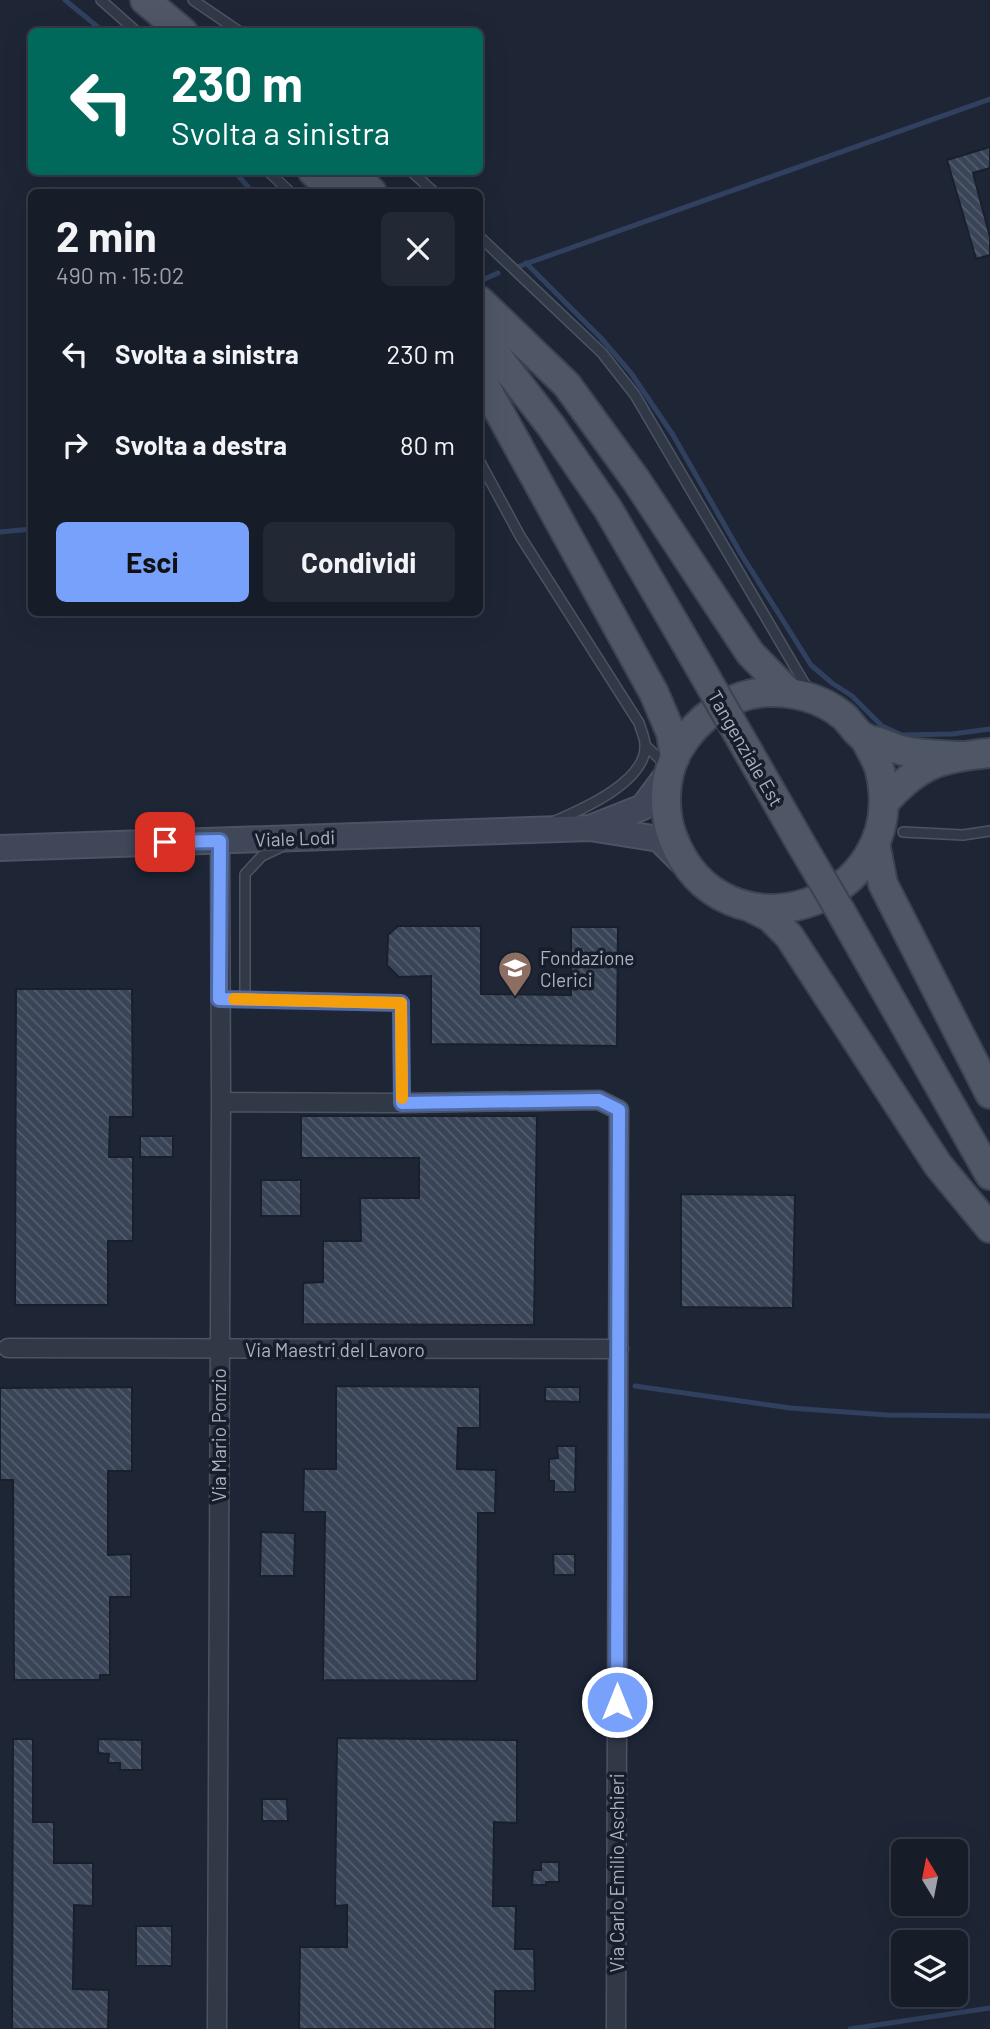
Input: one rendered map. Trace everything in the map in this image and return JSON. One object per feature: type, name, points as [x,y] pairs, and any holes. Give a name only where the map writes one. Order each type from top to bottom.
[{"type":"main road","points":[[145,0],[178,28]]},
{"type":"main road","points":[[316,175],[332,189]]},
{"type":"main road","points":[[337,175],[352,189]]},
{"type":"main road","points":[[355,175],[369,189]]},
{"type":"main road","points":[[483,304],[567,385],[636,480],[750,653],[801,696],[841,714],[864,737],[879,769],[884,803],[881,824],[875,843],[863,865],[845,884],[823,898],[799,907],[773,909],[748,906]]},
{"type":"main road","name":"Tangenziale Est","points":[[483,338],[551,426],[608,509],[990,1175]]},
{"type":"main road","points":[[483,382],[654,693],[671,733],[671,766],[665,800],[669,827],[679,853],[695,875],[719,894],[770,917],[789,936],[938,1165],[990,1228]]},
{"type":"main road","points":[[671,766],[686,737],[720,706],[765,692],[801,696]]},
{"type":"main road","points":[[864,737],[908,752],[976,755]]},
{"type":"main road","points":[[884,803],[903,781],[923,767],[976,755]]},
{"type":"main road","points":[[875,843],[883,884],[990,1094]]},
{"type":"street","name":"Viale Lodi","points":[[590,828],[643,807],[671,766]]},
{"type":"street","name":"Viale Lodi","points":[[0,848],[590,828],[659,839],[695,875]]},
{"type":"street","name":"Via Mario Ponzio","points":[[217,2029],[220,841]]},
{"type":"street","name":"Via Carlo Emilio Aschieri","points":[[221,1102],[599,1100],[619,1110],[616,2029]]},
{"type":"street","name":"Via Maestri del Lavoro","points":[[8,1348],[619,1349]]},
{"type":"lane","points":[[101,0],[132,28]]},
{"type":"lane","points":[[193,0],[234,28]]},
{"type":"lane","points":[[271,175],[287,189]]},
{"type":"lane","points":[[415,175],[431,189]]},
{"type":"lane","points":[[483,240],[602,353],[635,395],[801,696]]},
{"type":"lane","points":[[483,468],[520,536],[639,723],[646,746],[657,759],[671,766]]},
{"type":"lane","points":[[534,830],[625,783],[640,765],[646,746]]},
{"type":"lane","points":[[903,832],[964,835],[990,831]]},
{"type":"lane","points":[[245,999],[245,874],[262,856],[299,838]]},
{"type":"lane","points":[[219,999],[401,1003],[402,1103]]},
{"type":"building","points":[[990,147],[990,168],[973,173],[990,237],[990,255],[976,259],[947,160]]},
{"type":"building","points":[[398,926],[481,926],[481,994],[571,995],[571,927],[618,927],[617,1046],[431,1044],[431,976],[399,977],[387,965],[388,935]]},
{"type":"building","points":[[16,989],[132,989],[133,1117],[110,1117],[109,1157],[133,1157],[133,1241],[108,1241],[108,1305],[15,1305]]},
{"type":"building","points":[[301,1116],[537,1116],[534,1325],[303,1324],[303,1283],[323,1282],[323,1241],[361,1241],[360,1198],[419,1198],[419,1158],[301,1158]]},
{"type":"building","points":[[140,1136],[173,1136],[173,1157],[140,1157]]},
{"type":"building","points":[[261,1180],[301,1180],[301,1216],[261,1216]]},
{"type":"building","points":[[681,1194],[795,1195],[793,1308],[681,1307]]},
{"type":"building","points":[[336,1386],[480,1387],[480,1428],[458,1428],[457,1469],[496,1470],[495,1513],[478,1513],[477,1681],[323,1680],[325,1512],[303,1512],[304,1469],[336,1469]]},
{"type":"building","points":[[132,1387],[132,1471],[108,1471],[108,1555],[131,1554],[131,1597],[110,1597],[110,1675],[100,1675],[100,1680],[14,1680],[13,1480],[0,1480],[0,1388]]},
{"type":"building","points":[[545,1387],[580,1387],[580,1402],[545,1401]]},
{"type":"building","points":[[557,1446],[576,1446],[575,1492],[554,1492],[554,1481],[549,1481],[549,1459],[558,1458]]},
{"type":"building","points":[[261,1532],[295,1533],[294,1576],[260,1576]]},
{"type":"building","points":[[553,1554],[575,1554],[575,1575],[554,1575]]},
{"type":"building","points":[[337,1738],[517,1740],[517,1823],[494,1822],[493,1906],[516,1906],[515,1949],[534,1949],[535,1991],[495,1991],[495,2029],[299,2029],[300,1947],[347,1947],[347,1905],[335,1906]]},
{"type":"building","points":[[13,1739],[33,1739],[33,1822],[54,1822],[54,1863],[93,1863],[93,1906],[74,1905],[73,1989],[109,1990],[108,2029],[12,2029]]},
{"type":"building","points":[[98,1739],[142,1740],[142,1770],[120,1770],[120,1763],[108,1763],[109,1754],[98,1753]]},
{"type":"building","points":[[262,1799],[287,1799],[288,1821],[262,1821]]},
{"type":"building","points":[[541,1862],[559,1862],[559,1882],[532,1885],[533,1870],[541,1870]]},
{"type":"building","points":[[136,1926],[172,1926],[172,1966],[136,1966]]},
{"type":"waterway","points":[[65,0],[99,28]]},
{"type":"waterway","points":[[517,267],[990,99]]},
{"type":"waterway","points":[[238,175],[249,189]]},
{"type":"waterway","points":[[526,263],[600,337],[631,373],[673,435],[741,554],[811,665],[852,696],[882,726],[902,735],[952,734],[990,729]]},
{"type":"waterway","points":[[483,280],[498,273]]},
{"type":"waterway","points":[[0,532],[28,529]]},
{"type":"waterway","points":[[635,1386],[790,1408],[887,1415],[990,1416]]},
{"type":"waterway","points":[[850,2029],[990,2008]]},
{"type":"slow traffic","points":[[234,999],[401,1003],[402,1098]]},
{"type":"place","name":"Fondazione Clerici","points":[[515,998]]},
{"type":"route","points":[[165,842],[220,841],[219,999],[401,1003],[402,1103],[599,1100],[619,1110],[617,1702]]}]
